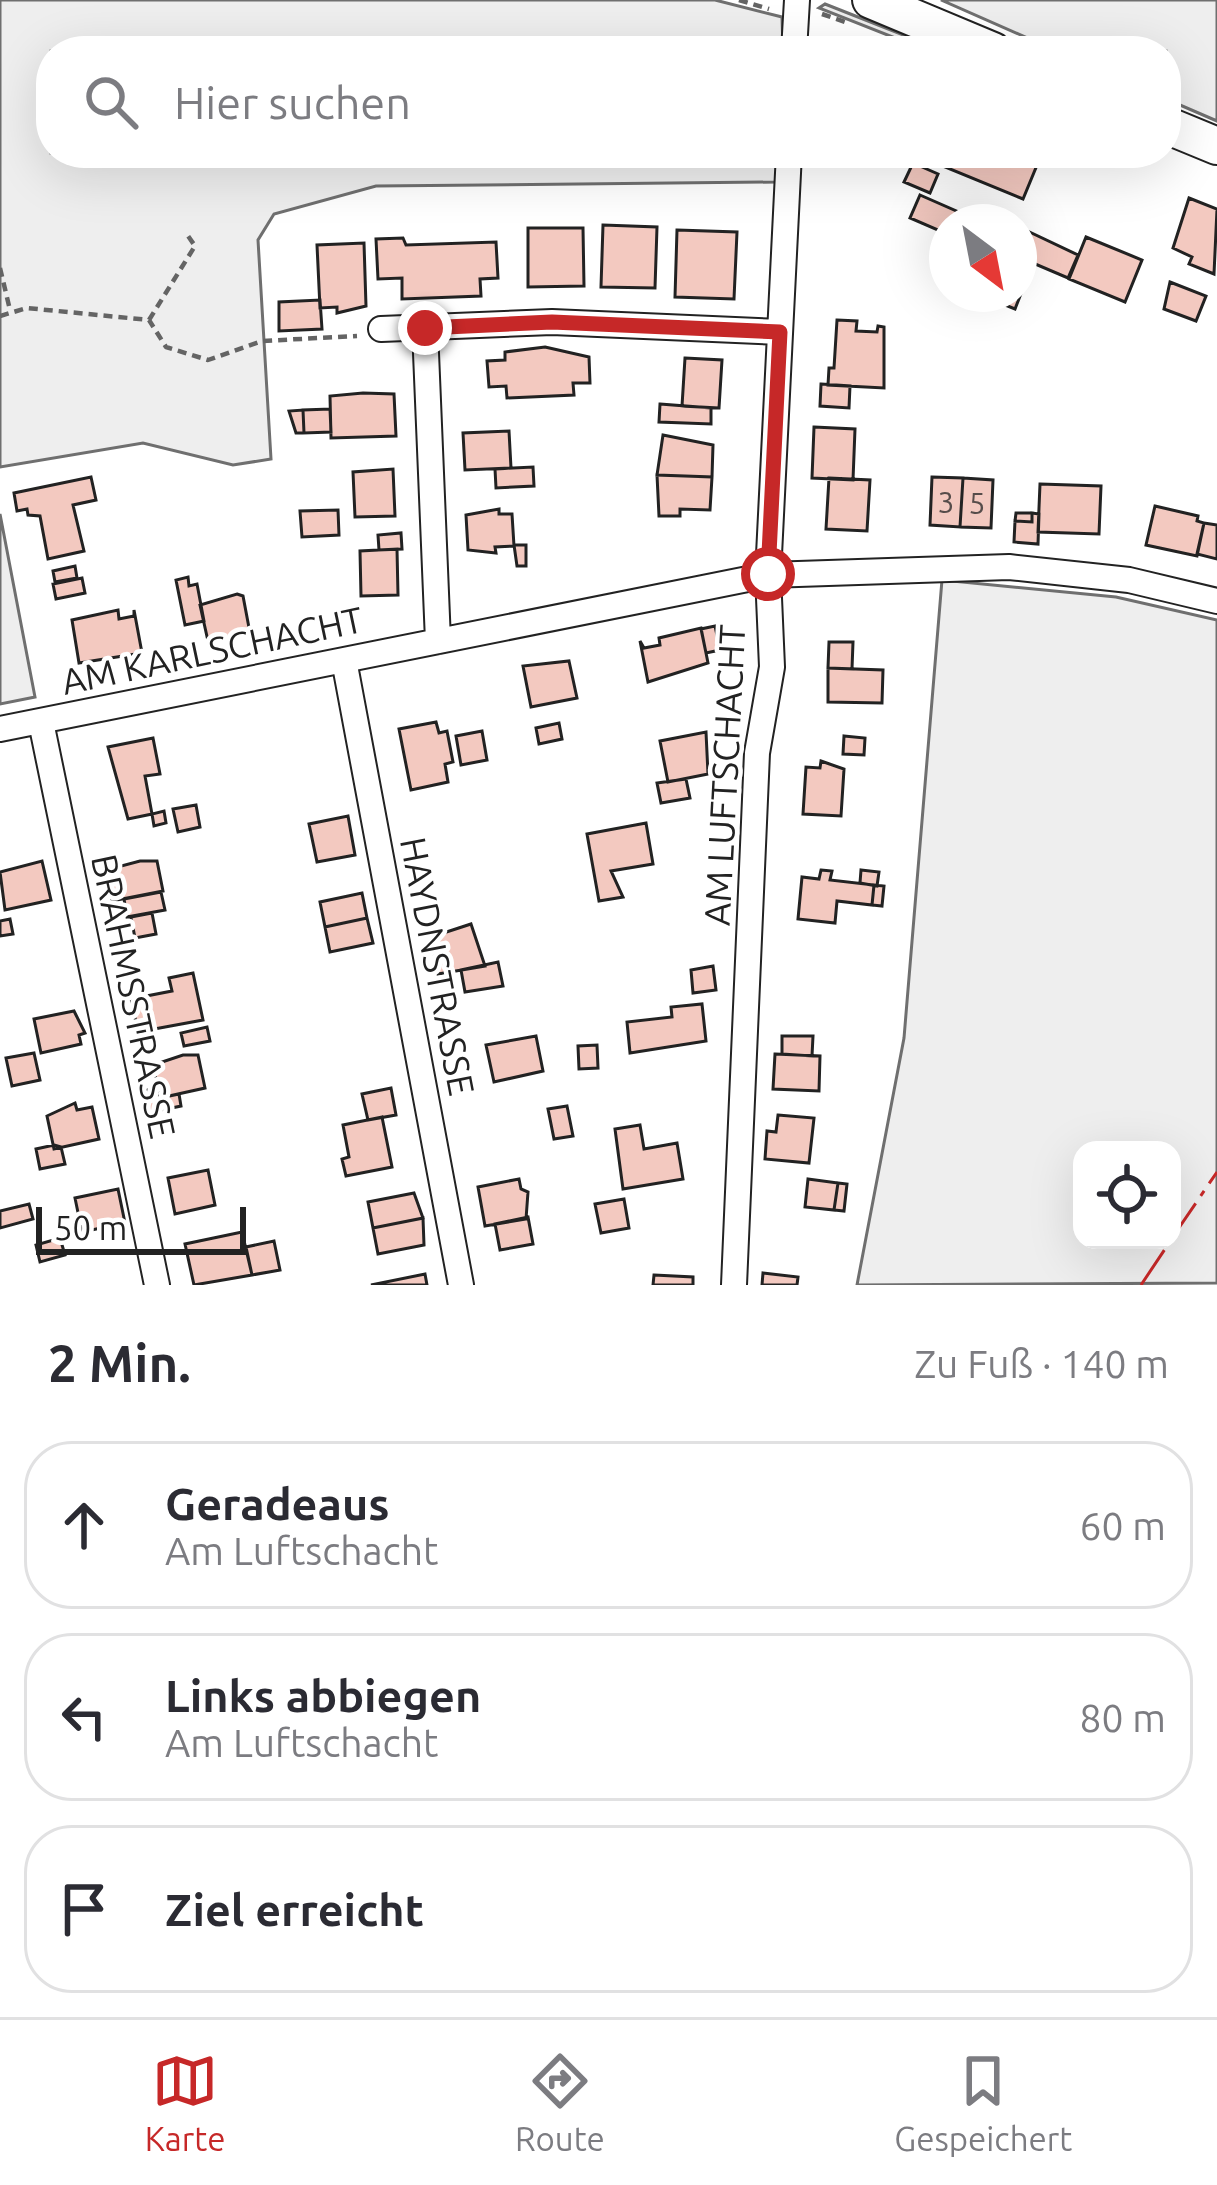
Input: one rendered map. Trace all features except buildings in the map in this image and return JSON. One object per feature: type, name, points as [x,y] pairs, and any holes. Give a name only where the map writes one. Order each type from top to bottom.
[{"type":"main road","points":[[871,0],[958,36]]},
{"type":"main road","points":[[1181,130],[1217,146]]},
{"type":"street","points":[[795,36],[796,6]]},
{"type":"street","name":"AM LUFTSCHACHT","points":[[734,1285],[758,753],[772,668],[768,574],[788,168]]},
{"type":"street","points":[[381,329],[552,322],[780,332]]},
{"type":"street","points":[[425,328],[438,641]]},
{"type":"street","name":"AM KARLSCHACHT","points":[[0,729],[768,574],[1009,567],[1130,580],[1217,601]]},
{"type":"street","name":"HAYDNSTRASSE","points":[[344,660],[461,1285]]},
{"type":"street","name":"BRAHMSSTRASSE","points":[[40,722],[157,1285]]},
{"type":"path","points":[[739,0],[796,6]]},
{"type":"path","points":[[149,320],[195,246],[186,233]]},
{"type":"path","points":[[0,268],[10,310]]},
{"type":"path","points":[[0,316],[10,310],[149,320]]},
{"type":"path","points":[[149,320],[166,347],[208,359],[262,341],[380,335],[381,329]]},
{"type":"shaded area","points":[[0,0],[715,0],[782,17],[783,36],[36,36],[36,168],[777,168],[776,182],[376,186],[274,214],[258,240],[271,459],[233,465],[143,443],[0,467]]},
{"type":"shaded area","points":[[941,0],[1217,0],[1217,121],[1181,105],[1181,36],[1023,36]]},
{"type":"shaded area","points":[[825,4],[906,36],[890,36],[819,8]]},
{"type":"shaded area","points":[[0,514],[35,697],[0,704]]},
{"type":"shaded area","points":[[942,580],[1116,597],[1217,620],[1217,1283],[857,1285],[904,1038]]},
{"type":"power","points":[[1181,1225],[1217,1172]]},
{"type":"power","points":[[1141,1285],[1165,1249]]},
{"type":"route","points":[[425,328],[552,322],[780,332],[768,574]]}]
